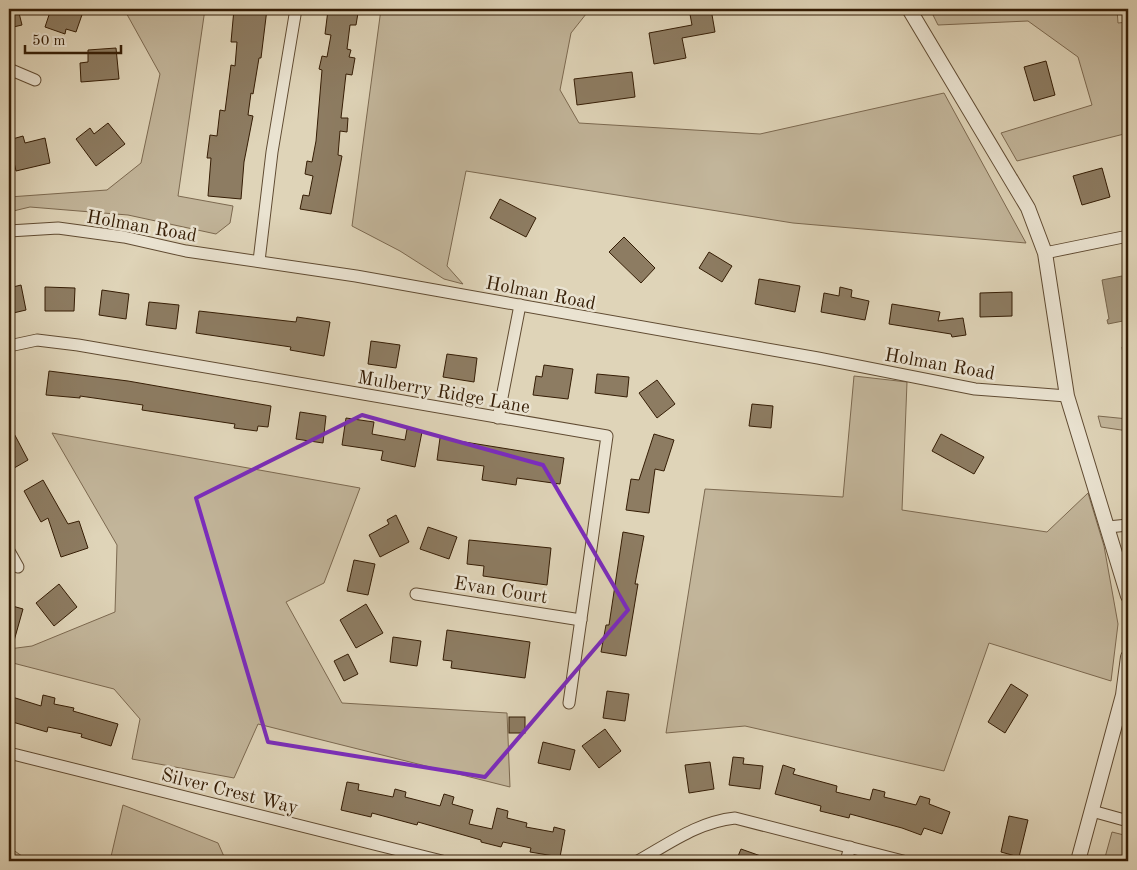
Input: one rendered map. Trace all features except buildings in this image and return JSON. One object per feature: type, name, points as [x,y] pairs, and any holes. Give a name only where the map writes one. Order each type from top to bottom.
[{"type":"street","points":[[259,261],[272,152],[296,9]]},
{"type":"street","points":[[910,9],[1028,208],[1045,253],[1067,396],[1128,596]]},
{"type":"street","points":[[9,69],[35,80]]},
{"type":"street","name":"Holman Road","points":[[9,231],[58,228],[520,305],[818,358],[975,389],[1067,396]]},
{"type":"street","points":[[1045,253],[1128,236]]},
{"type":"street","points":[[498,418],[520,305]]},
{"type":"street","name":"Mulberry Ridge Lane","points":[[9,346],[37,340],[78,345],[608,436],[570,703]]},
{"type":"street","points":[[1108,527],[1128,525]]},
{"type":"street","points":[[9,550],[18,567]]},
{"type":"street","name":"Evan Court","points":[[416,594],[581,620]]},
{"type":"street","points":[[1078,861],[1123,695],[1128,657]]},
{"type":"street","name":"Silver Crest Way","points":[[9,753],[442,861]]},
{"type":"street","points":[[1092,811],[1128,821]]},
{"type":"street","points":[[638,861],[692,829],[716,820],[735,818],[903,861]]},
{"type":"street","points":[[846,861],[850,847]]},
{"type":"highlighted area","points":[[362,415],[543,465],[628,610],[485,777],[268,742],[196,498]]},
{"type":"shaded area","points":[[124,9],[205,9],[178,196],[233,206],[230,223],[216,234],[128,215],[30,207],[9,212],[9,197],[107,190],[141,163],[160,74]]},
{"type":"shaded area","points":[[381,9],[590,9],[571,33],[560,90],[579,123],[760,134],[944,93],[1026,243],[793,223],[466,171],[447,266],[463,284],[444,279],[400,251],[352,226]]},
{"type":"shaded area","points":[[930,9],[1117,9],[1118,23],[1128,22],[1128,133],[1017,161],[1001,133],[1092,105],[1078,57],[1028,21],[938,25]]},
{"type":"shaded area","points":[[1127,275],[1128,282],[1124,283],[1128,300],[1128,320],[1108,324],[1107,320],[1109,319],[1102,280]]},
{"type":"shaded area","points":[[1128,346],[1128,391],[1122,347]]},
{"type":"shaded area","points":[[854,376],[907,382],[902,510],[1047,532],[1088,493],[1104,546],[1118,624],[1111,681],[989,643],[944,771],[745,726],[666,733],[705,489],[843,497]]},
{"type":"shaded area","points":[[1098,416],[1128,419],[1128,431],[1101,427]]},
{"type":"shaded area","points":[[52,433],[360,488],[324,583],[286,602],[342,703],[507,713],[510,787],[258,724],[234,778],[132,759],[140,719],[114,689],[9,662],[9,649],[32,646],[115,612],[117,545]]},
{"type":"shaded area","points":[[123,805],[218,843],[226,861],[110,861]]},
{"type":"shaded area","points":[[1112,832],[1128,836],[1128,861],[1104,861]]},
{"type":"shaded area","points":[[9,847],[29,861],[9,861]]}]
